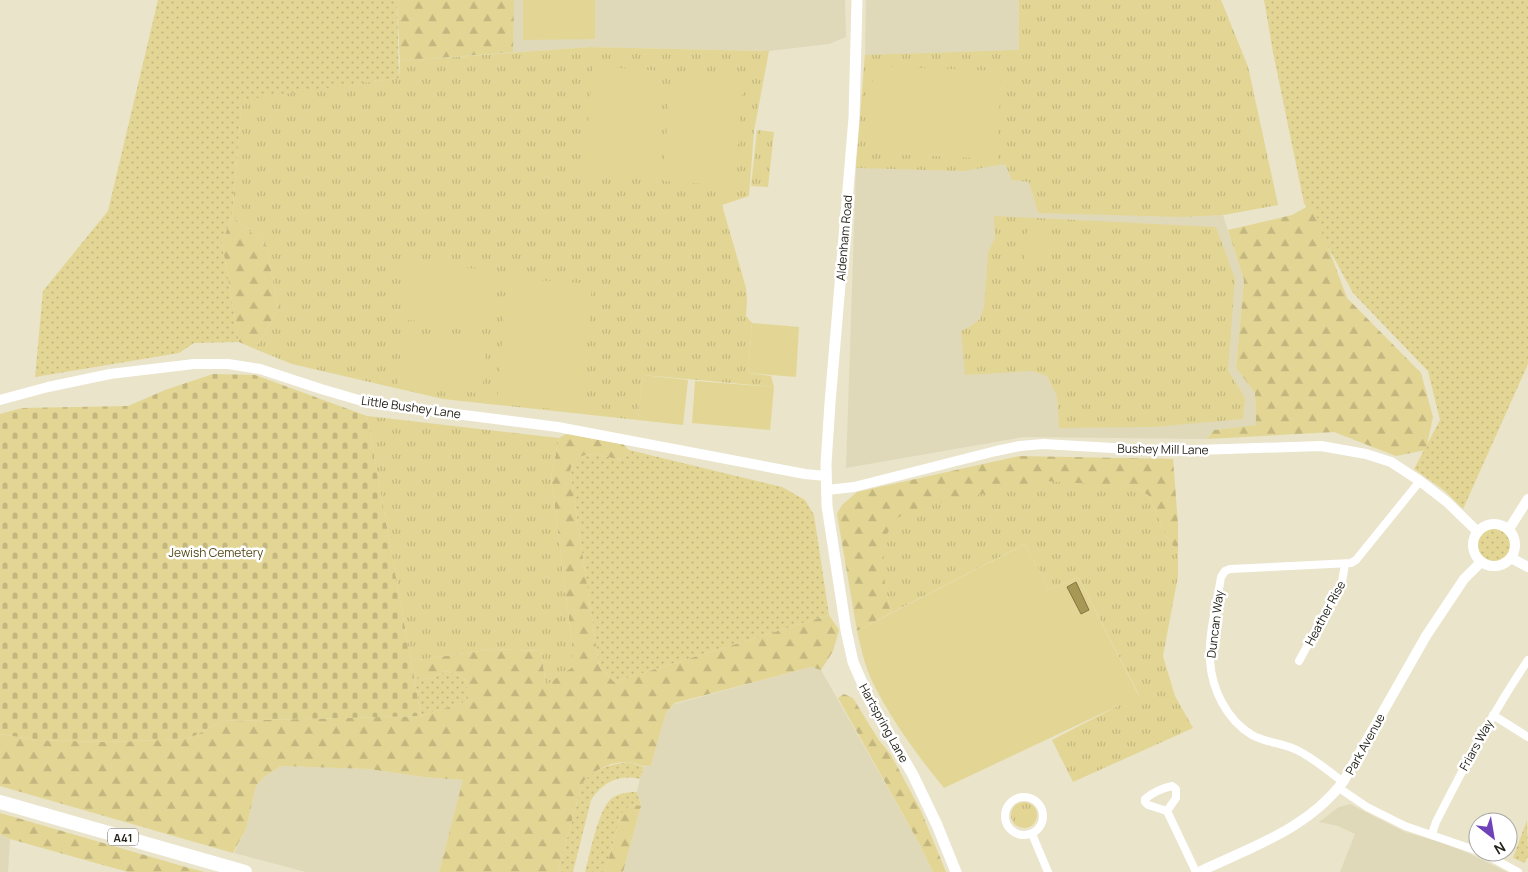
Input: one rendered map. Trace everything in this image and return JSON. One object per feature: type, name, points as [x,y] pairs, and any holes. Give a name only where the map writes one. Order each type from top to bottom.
[{"type":"highway","name":"A41","points":[[0,802],[245,872]]},
{"type":"main road","name":"Aldenham Road","points":[[826,476],[830,403],[854,118],[857,0]]},
{"type":"main road","name":"Hartspring Lane","points":[[826,476],[827,506],[844,621],[853,662],[870,701],[913,775],[937,825],[956,872]]},
{"type":"street","name":"Little Bushey Lane","points":[[0,400],[48,387],[110,374],[194,364],[228,364],[260,369],[321,390],[369,403],[558,427],[805,474],[826,476]]},
{"type":"street","name":"Bushey Mill Lane","points":[[827,490],[854,487],[1020,446],[1044,444],[1165,451],[1321,446],[1366,454],[1391,462],[1447,502],[1478,532]]},
{"type":"street","points":[[1345,564],[1356,560],[1420,481]]},
{"type":"street","points":[[1509,530],[1528,499]]},
{"type":"street","points":[[1494,524],[1509,530],[1515,541],[1515,549],[1511,558],[1499,566],[1492,566],[1481,562],[1475,555],[1473,548],[1478,532],[1487,525],[1494,524]]},
{"type":"street","points":[[1511,558],[1528,568]]},
{"type":"street","name":"Park Avenue","points":[[1197,872],[1292,828],[1316,812],[1341,785],[1426,636],[1464,579],[1481,562]]},
{"type":"street","name":"Heather Rise","points":[[1299,661],[1342,582],[1345,564]]},
{"type":"street","name":"Duncan Way","points":[[1341,785],[1293,748],[1253,735],[1230,716],[1222,704],[1217,690],[1210,661],[1210,644],[1221,577],[1225,571],[1230,569],[1345,564]]},
{"type":"street","name":"Friars Way","points":[[1432,834],[1446,802],[1493,715],[1528,660]]},
{"type":"street","points":[[1493,715],[1528,737]]},
{"type":"street","points":[[1341,785],[1367,807],[1405,826],[1468,847]]},
{"type":"street","points":[[1018,798],[1030,798],[1036,801],[1043,811],[1042,824],[1032,834],[1021,835],[1015,833],[1006,824],[1005,812],[1012,801],[1018,798]]},
{"type":"street","points":[[1167,811],[1197,872]]},
{"type":"street","points":[[1032,834],[1048,872]]},
{"type":"street","points":[[1499,862],[1518,872]]},
{"type":"shaded area","points":[[397,0],[845,0],[846,37],[829,44],[769,51],[590,47],[400,61]]},
{"type":"shaded area","points":[[866,0],[1221,0],[1248,67],[1278,205],[1223,215],[1244,280],[1236,368],[1255,393],[1256,425],[1214,430],[1207,439],[1023,437],[846,468],[856,168],[865,55]]},
{"type":"shaded area","points":[[1076,582],[1089,610],[1081,614],[1067,587]]},
{"type":"shaded area","points":[[811,667],[821,670],[919,843],[933,872],[623,872],[641,806],[637,792],[640,779],[644,767],[651,765],[666,713],[675,704]]},
{"type":"shaded area","points":[[281,766],[369,769],[423,777],[464,780],[439,872],[306,872],[234,853],[246,829],[256,786],[264,777]]},
{"type":"shaded area","points":[[1350,804],[1405,832],[1440,842],[1468,853],[1468,862],[1486,862],[1507,872],[1340,872],[1355,834],[1338,826],[1319,822],[1339,807]]},
{"type":"shaded area","points":[[0,834],[10,839],[8,872],[0,872]]},
{"type":"green space","points":[[158,0],[397,0],[399,78],[242,101],[232,216],[222,243],[239,342],[194,343],[179,353],[35,377],[43,291],[108,211]]},
{"type":"green space","points":[[397,0],[514,0],[513,52],[400,61]]},
{"type":"green space","points":[[523,0],[595,0],[595,39],[523,40]]},
{"type":"green space","points":[[1019,0],[1221,0],[1248,67],[1278,205],[1223,215],[1181,217],[1038,213],[1029,182],[1012,180],[1005,164],[964,171],[856,168],[865,55],[1019,50]]},
{"type":"green space","points":[[1264,0],[1528,0],[1528,364],[1463,509],[1445,491],[1414,469],[1440,420],[1428,371],[1353,293],[1304,203]]},
{"type":"green space","points":[[590,47],[769,51],[754,131],[749,196],[722,205],[746,288],[746,316],[752,323],[748,373],[771,376],[774,387],[643,375],[638,420],[443,399],[292,364],[255,349],[278,310],[267,246],[232,216],[242,100],[399,78],[400,61]]},
{"type":"green space","points":[[593,66],[663,71],[655,179],[584,174]]},
{"type":"green space","points":[[873,66],[1001,71],[997,159],[869,153]]},
{"type":"green space","points":[[671,72],[743,77],[735,186],[663,181]]},
{"type":"green space","points":[[757,130],[774,132],[768,187],[751,186]]},
{"type":"green space","points":[[1312,204],[1347,298],[1421,373],[1433,417],[1426,450],[1396,456],[1334,432],[1207,439],[1214,430],[1256,425],[1255,393],[1236,368],[1244,280],[1228,230],[1292,215]]},
{"type":"green space","points":[[232,216],[267,246],[278,310],[255,349],[239,342],[222,243]]},
{"type":"green space","points":[[994,216],[1216,227],[1235,279],[1228,370],[1245,398],[1243,419],[1153,427],[1059,428],[1057,396],[1047,376],[1032,371],[965,375],[961,331],[980,319],[984,307],[988,253],[995,238]]},
{"type":"green space","points":[[1028,219],[1050,221],[1047,266],[1024,264]]},
{"type":"green space","points":[[407,264],[495,270],[491,325],[404,320]]},
{"type":"green space","points":[[507,278],[592,284],[582,411],[497,404]]},
{"type":"green space","points":[[752,323],[799,327],[796,377],[748,373]]},
{"type":"green space","points":[[402,333],[487,339],[482,393],[398,386]]},
{"type":"green space","name":"Jewish Cemetery","points":[[213,374],[255,375],[367,416],[421,716],[223,721],[188,739],[109,742],[37,740],[0,734],[0,414],[22,408],[128,406],[165,390]]},
{"type":"green space","points":[[643,375],[688,380],[683,425],[638,420]]},
{"type":"green space","points":[[695,381],[774,387],[770,430],[692,423]]},
{"type":"green space","points":[[367,416],[559,438],[551,477],[572,643],[573,667],[546,685],[541,651],[493,649],[411,661]]},
{"type":"green space","points":[[566,434],[623,444],[629,450],[629,454],[620,460],[598,455],[584,455],[573,463],[570,471],[599,666],[614,682],[829,615],[839,630],[833,651],[821,670],[811,667],[675,703],[666,713],[651,765],[642,766],[628,762],[615,763],[596,771],[586,779],[582,783],[558,872],[439,872],[463,780],[423,777],[369,769],[281,766],[264,777],[256,786],[246,829],[233,853],[0,786],[0,734],[37,740],[109,742],[188,739],[223,721],[421,716],[468,701],[468,688],[463,678],[446,671],[431,679],[414,677],[411,661],[493,649],[541,651],[546,685],[572,643],[551,477],[559,438]]},
{"type":"green space","points":[[629,450],[782,487],[805,500],[814,515],[829,615],[614,682],[599,666],[570,471],[573,463],[584,455],[598,455],[620,460],[629,454]]},
{"type":"green space","points":[[1019,456],[1173,459],[1178,524],[1178,554],[1165,534],[1149,496],[1135,487],[1105,486],[885,586],[891,613],[857,631],[837,514],[842,505],[857,492]]},
{"type":"green space","points":[[1046,481],[1135,487],[1149,496],[1165,534],[1178,554],[1178,576],[1163,656],[1175,696],[1193,728],[1073,782],[1052,740],[1139,695],[1078,577],[1049,590],[1025,544],[891,613],[885,586],[883,540],[897,518],[923,506]]},
{"type":"green space","points":[[1494,529],[1500,530],[1505,534],[1509,539],[1509,551],[1505,556],[1500,560],[1494,561],[1488,560],[1483,556],[1479,551],[1478,545],[1479,539],[1483,534],[1488,530]]},
{"type":"green space","points":[[1025,544],[1049,590],[1078,577],[1139,696],[944,788],[924,763],[880,697],[868,671],[857,631]]},
{"type":"green space","points":[[446,671],[459,675],[465,680],[468,688],[468,701],[421,716],[414,677],[431,679]]},
{"type":"green space","points":[[844,694],[853,698],[878,739],[891,755],[921,811],[946,872],[933,872],[919,843],[838,698]]},
{"type":"green space","points":[[628,762],[644,767],[640,779],[618,779],[601,788],[591,800],[573,872],[558,872],[582,783],[602,768]]},
{"type":"green space","points":[[637,792],[641,806],[634,805],[621,814],[605,872],[585,872],[598,822],[606,805],[617,795]]},
{"type":"green space","points":[[1024,802],[1033,806],[1037,815],[1033,824],[1024,828],[1015,824],[1011,815],[1015,806]]},
{"type":"green space","points":[[634,805],[641,806],[623,872],[605,872],[621,814],[626,808]]},
{"type":"green space","points":[[0,813],[205,872],[128,872],[10,839],[0,834]]},
{"type":"green space","points":[[1527,820],[1528,856],[1525,863],[1518,860],[1518,844]]}]
